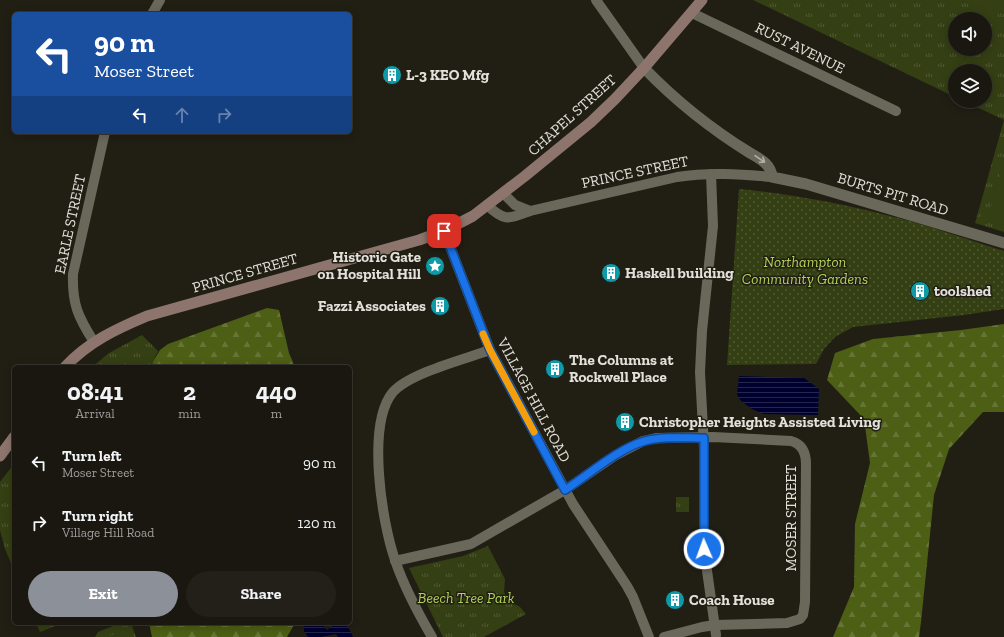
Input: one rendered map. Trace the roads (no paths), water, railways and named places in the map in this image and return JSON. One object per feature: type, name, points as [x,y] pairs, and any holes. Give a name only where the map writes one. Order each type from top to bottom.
[{"type":"main road","name":"CHAPEL STREET","points":[[444,231],[473,216],[591,122],[644,68],[702,0]]},
{"type":"main road","name":"PRINCE STREET","points":[[67,365],[85,348],[114,330],[158,313],[391,248],[444,231]]},
{"type":"main road","points":[[0,456],[12,440]]},
{"type":"street","points":[[153,12],[160,0]]},
{"type":"street","points":[[596,0],[644,68],[686,107],[740,146],[764,161],[770,168],[772,177]]},
{"type":"street","name":"RUST AVENUE","points":[[692,13],[896,110]]},
{"type":"street","name":"EARLE STREET","points":[[94,342],[80,319],[74,302],[72,289],[73,274],[106,134]]},
{"type":"street","name":"PRINCE STREET","points":[[487,205],[501,217],[511,218],[530,211],[654,181],[694,174],[772,177]]},
{"type":"street","points":[[664,637],[702,627],[715,630],[704,549],[704,438],[700,372],[702,331],[712,226],[710,174]]},
{"type":"street","name":"BURTS PIT ROAD","points":[[772,177],[806,184],[1004,243]]},
{"type":"street","points":[[503,193],[515,205],[530,211]]},
{"type":"street","name":"VILLAGE HILL ROAD","points":[[444,231],[490,350],[573,504],[627,586],[649,637]]},
{"type":"street","points":[[432,637],[406,587],[396,561],[383,509],[379,447],[381,420],[386,403],[393,392],[401,385],[417,376],[490,350]]},
{"type":"street","name":"MOSER STREET","points":[[396,561],[471,544],[565,490],[616,455],[643,441],[656,438],[704,438],[791,441],[799,445],[805,453],[806,464],[805,602],[803,615],[800,619],[787,623],[715,630]]},
{"type":"place","name":"L-3 KEO Mfg","points":[[392,75]]},
{"type":"place","name":"Historic Gate on Hospital Hill","points":[[435,266]]},
{"type":"place","name":"Haskell building","points":[[611,273]]},
{"type":"place","name":"toolshed","points":[[920,291]]},
{"type":"place","name":"Fazzi Associates","points":[[440,306]]},
{"type":"place","name":"The Columns at Rockwell Place","points":[[555,369]]},
{"type":"place","name":"Christopher Heights Assisted Living","points":[[625,422]]},
{"type":"place","name":"Coach House","points":[[675,600]]},
{"type":"park label","name":"Northampton Community Gardens","points":[[805,270]]},
{"type":"park label","name":"Beech Tree Park","points":[[466,598]]}]
